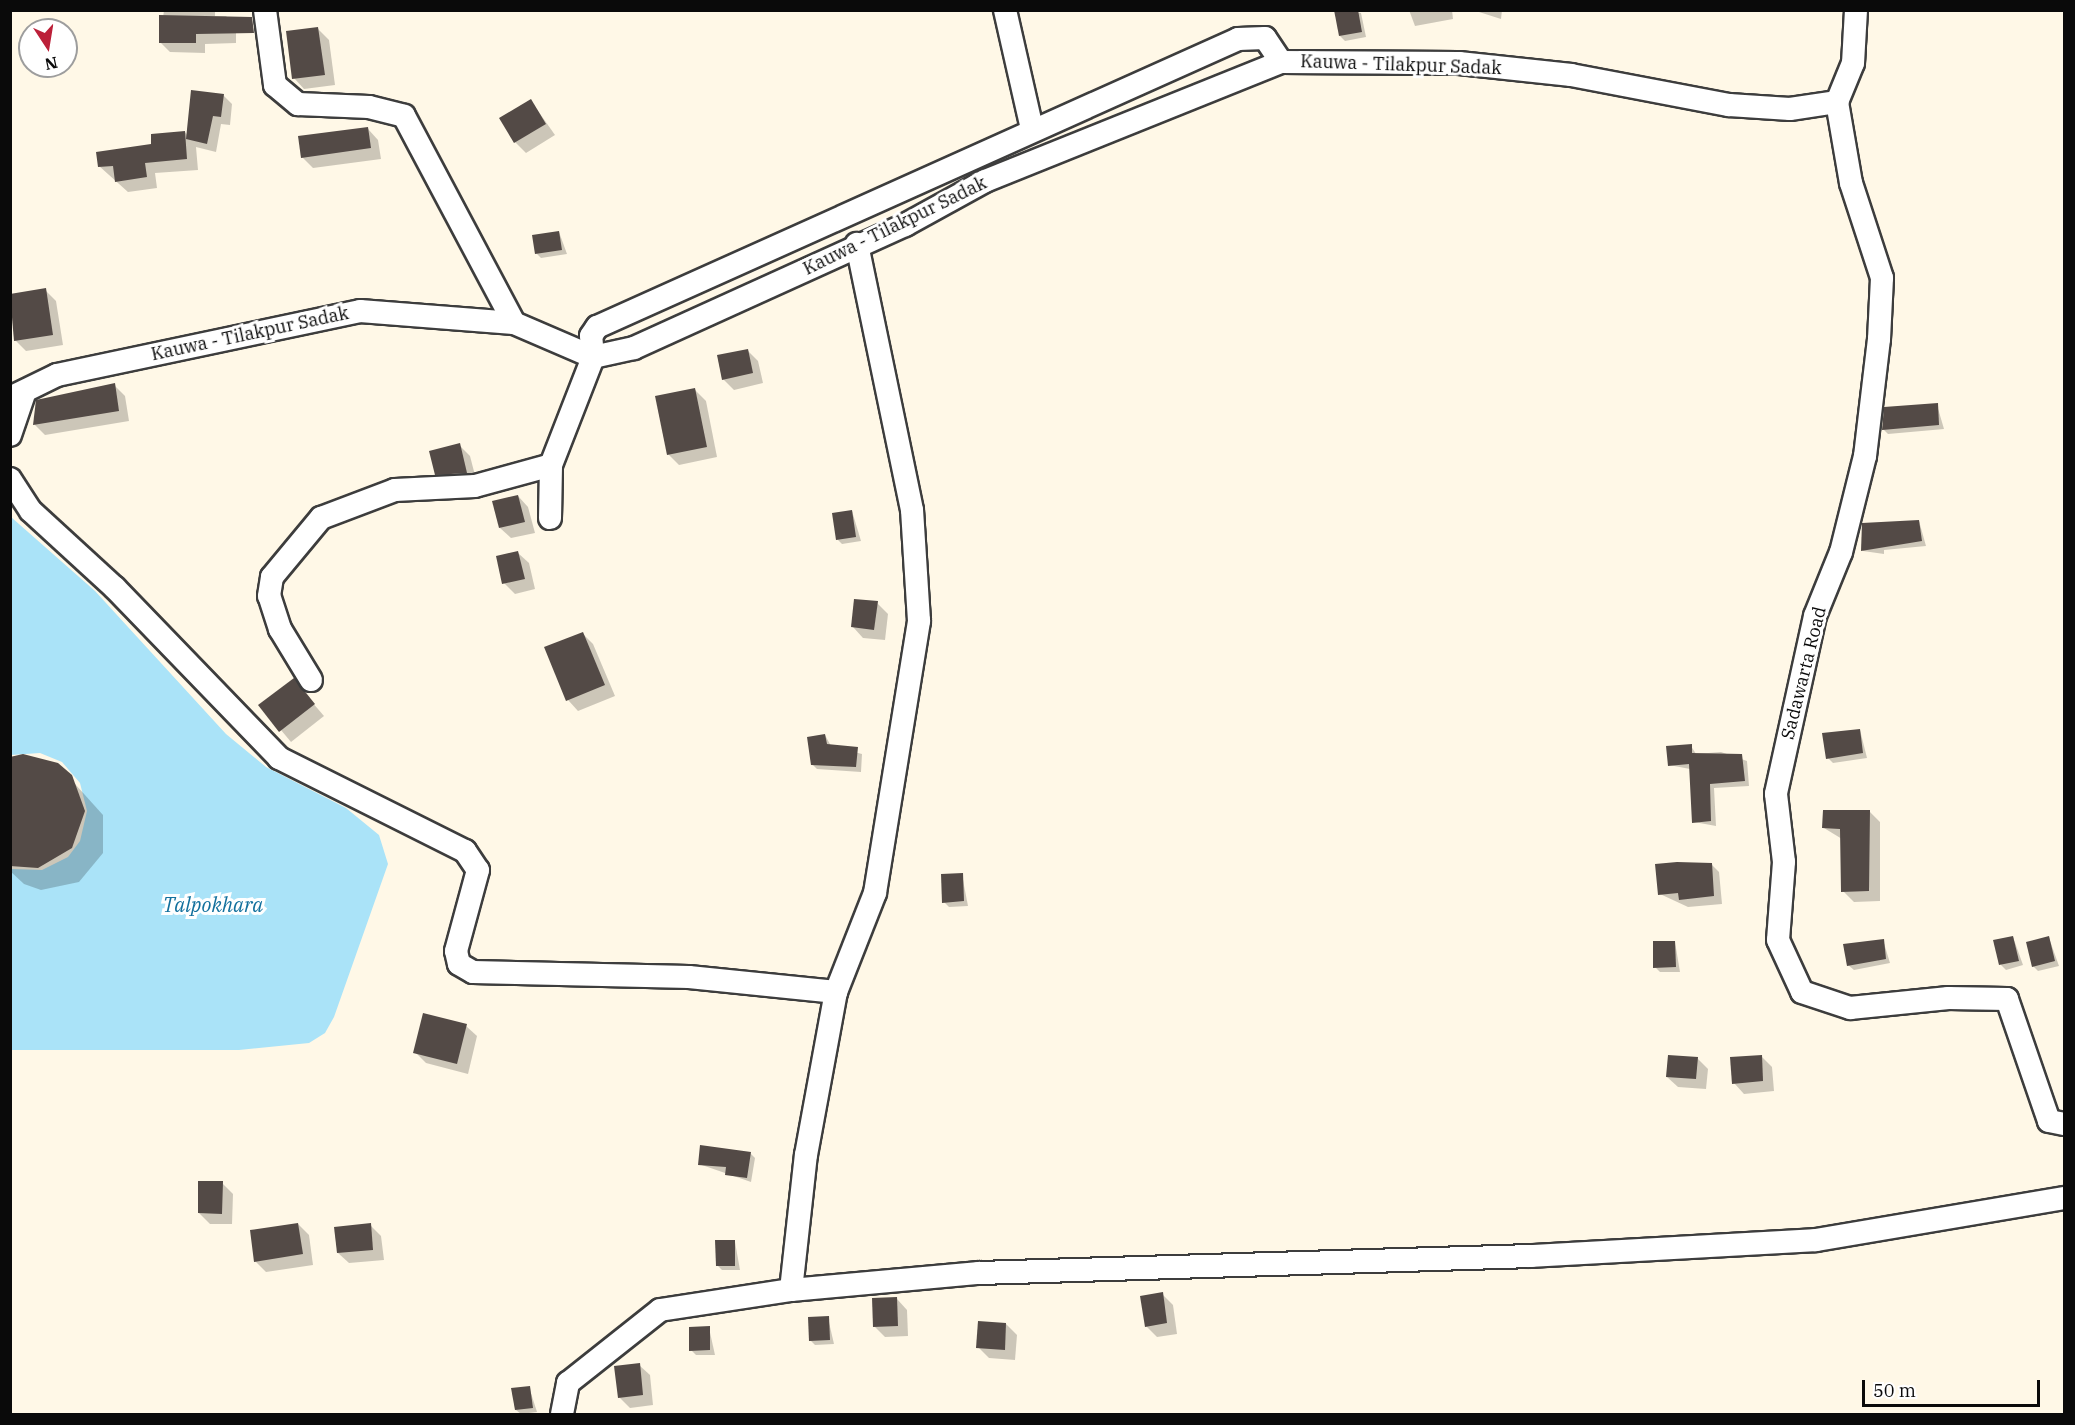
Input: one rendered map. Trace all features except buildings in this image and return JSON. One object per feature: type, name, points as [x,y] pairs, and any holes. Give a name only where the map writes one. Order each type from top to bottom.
[{"type":"street","points":[[265,10],[275,85],[297,104],[369,107],[404,116],[514,323]]},
{"type":"street","points":[[1005,10],[1032,129]]},
{"type":"street","points":[[1837,102],[1853,63],[1856,10]]},
{"type":"street","points":[[550,518],[552,465],[593,357],[591,336],[597,327],[1032,129],[1238,39],[1265,38],[1281,62]]},
{"type":"street","name":"Kauwa - Tilakpur Sadak","points":[[17,394],[57,375],[360,311],[514,323],[593,357],[634,348],[1077,141],[1281,62],[1459,63],[1571,75],[1729,105],[1790,109],[1837,102]]},
{"type":"street","name":"Sadawarta Road","points":[[1837,102],[1851,183],[1882,278],[1879,339],[1865,456],[1841,552],[1815,616],[1776,794],[1784,862],[1778,940],[1802,992],[1850,1008],[1948,998],[2007,999],[2049,1121],[2064,1124]]},
{"type":"street","points":[[790,1290],[806,1155],[836,992],[875,893],[919,621],[912,510],[858,243]]},
{"type":"street","points":[[10,435],[17,394]]},
{"type":"street","points":[[311,680],[280,629],[269,596],[272,577],[321,518],[395,490],[475,486],[552,465]]},
{"type":"street","points":[[10,479],[31,511],[114,587],[279,758],[465,851],[478,870],[456,951],[459,964],[473,972],[689,977],[836,992]]},
{"type":"street","points":[[562,1414],[568,1383],[660,1310],[790,1290],[979,1273],[1531,1256],[1815,1240],[2064,1198]]},
{"type":"water","name":"Talpokhara","points":[[11,517],[95,591],[226,734],[266,767],[346,808],[379,835],[388,864],[334,1017],[325,1033],[309,1043],[239,1050],[11,1050],[11,869],[42,870],[68,857],[80,841],[87,811],[80,783],[62,762],[40,753],[11,755]]}]
